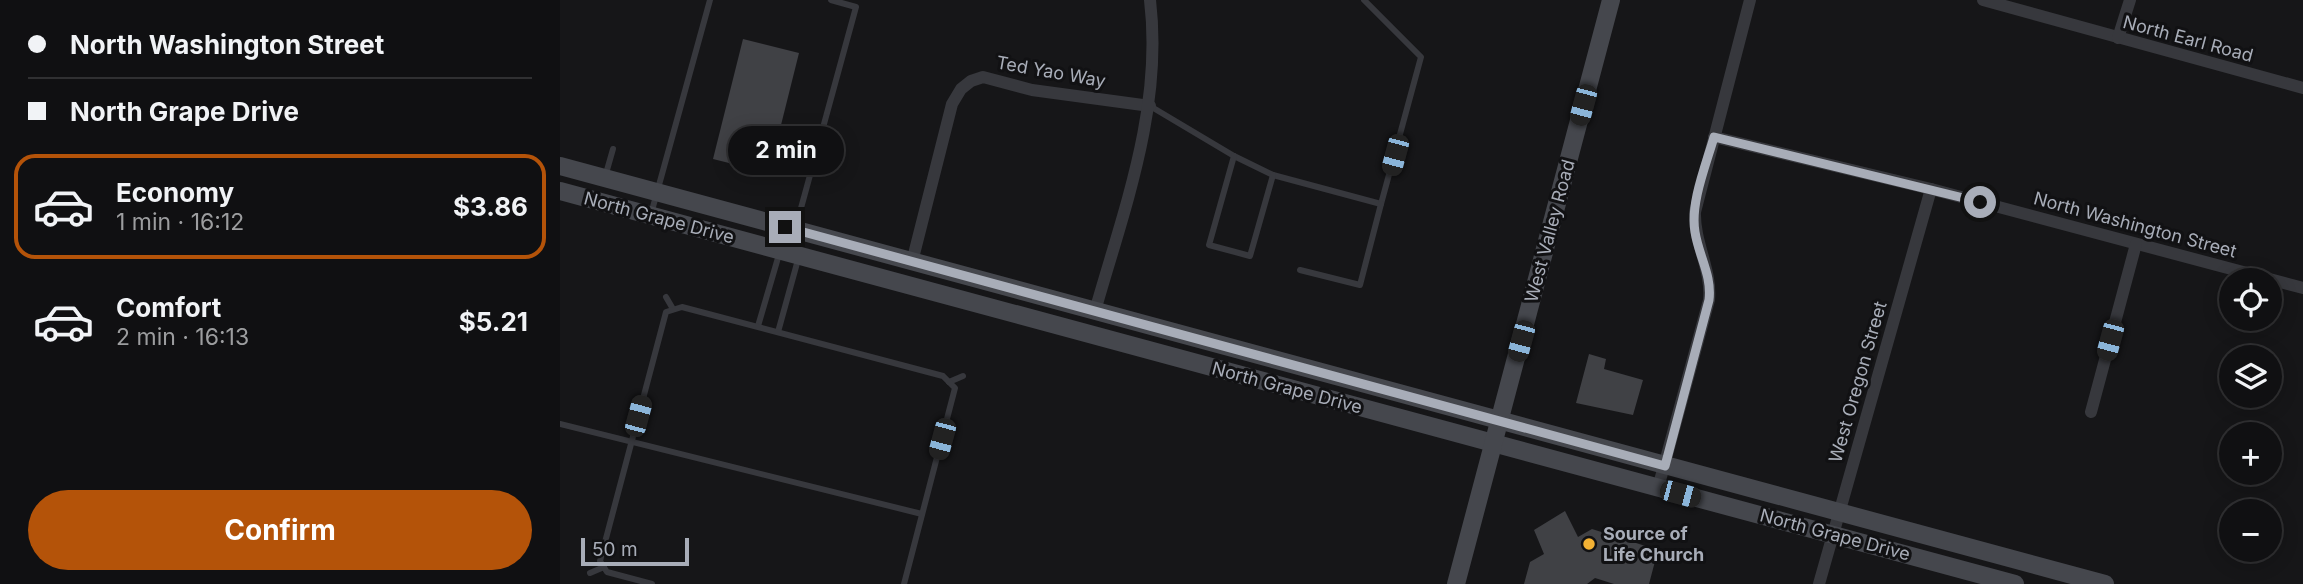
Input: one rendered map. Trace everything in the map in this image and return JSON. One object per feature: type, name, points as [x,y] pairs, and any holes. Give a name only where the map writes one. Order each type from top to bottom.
[{"type":"main road","name":"West Valley Road","points":[[1456,584],[1611,0]]},
{"type":"main road","name":"North Grape Drive","points":[[560,166],[1840,512],[2073,580],[2105,584]]},
{"type":"main road","name":"North Grape Drive","points":[[560,191],[2015,584]]},
{"type":"street","points":[[1095,311],[1150,106],[1153,24],[1150,0]]},
{"type":"street","points":[[1658,488],[1709,300],[1711,282],[1695,231],[1695,212],[1750,0]]},
{"type":"street","name":"North Earl Road","points":[[1983,0],[2303,88]]},
{"type":"street","points":[[2118,38],[2130,0]]},
{"type":"street","name":"Ted Yao Way","points":[[912,262],[952,104],[962,82],[995,78],[1032,90],[1150,106]]},
{"type":"street","name":"North Washington Street","points":[[1714,137],[1931,189],[2303,288]]},
{"type":"street","name":"West Oregon Street","points":[[1819,584],[1931,189]]},
{"type":"street","points":[[2091,412],[2136,244]]},
{"type":"lane","points":[[651,216],[710,0]]},
{"type":"lane","points":[[758,326],[780,251],[795,230],[856,7],[831,0]]},
{"type":"lane","points":[[1300,270],[1360,285],[1421,57],[1364,0]]},
{"type":"lane","points":[[1150,106],[1234,156],[1273,174],[1381,204]]},
{"type":"lane","points":[[605,178],[613,149]]},
{"type":"lane","points":[[1234,156],[1209,245],[1250,256],[1273,174]]},
{"type":"lane","points":[[778,332],[799,256],[795,230]]},
{"type":"lane","points":[[666,297],[673,309]]},
{"type":"lane","points":[[652,584],[607,572],[600,561],[666,312],[682,307],[943,376],[956,388],[904,584]]},
{"type":"lane","points":[[949,382],[963,376]]},
{"type":"lane","points":[[560,424],[922,514]]},
{"type":"lane","points":[[590,573],[604,567]]},
{"type":"building","points":[[743,39],[799,53],[769,173],[713,159]]},
{"type":"building","points":[[1589,354],[1606,359],[1604,369],[1643,380],[1633,415],[1576,403]]},
{"type":"building","name":"Source of Life Church","points":[[1565,511],[1578,537],[1592,529],[1658,550],[1649,584],[1614,584],[1595,578],[1587,584],[1524,584],[1530,562],[1544,554],[1534,530]]},
{"type":"place","name":"Source of Life Church","points":[[1589,544]]},
{"type":"route","points":[[785,227],[1353,379],[1665,466],[1709,300],[1711,282],[1695,231],[1695,212],[1714,137],[1980,202]]}]
